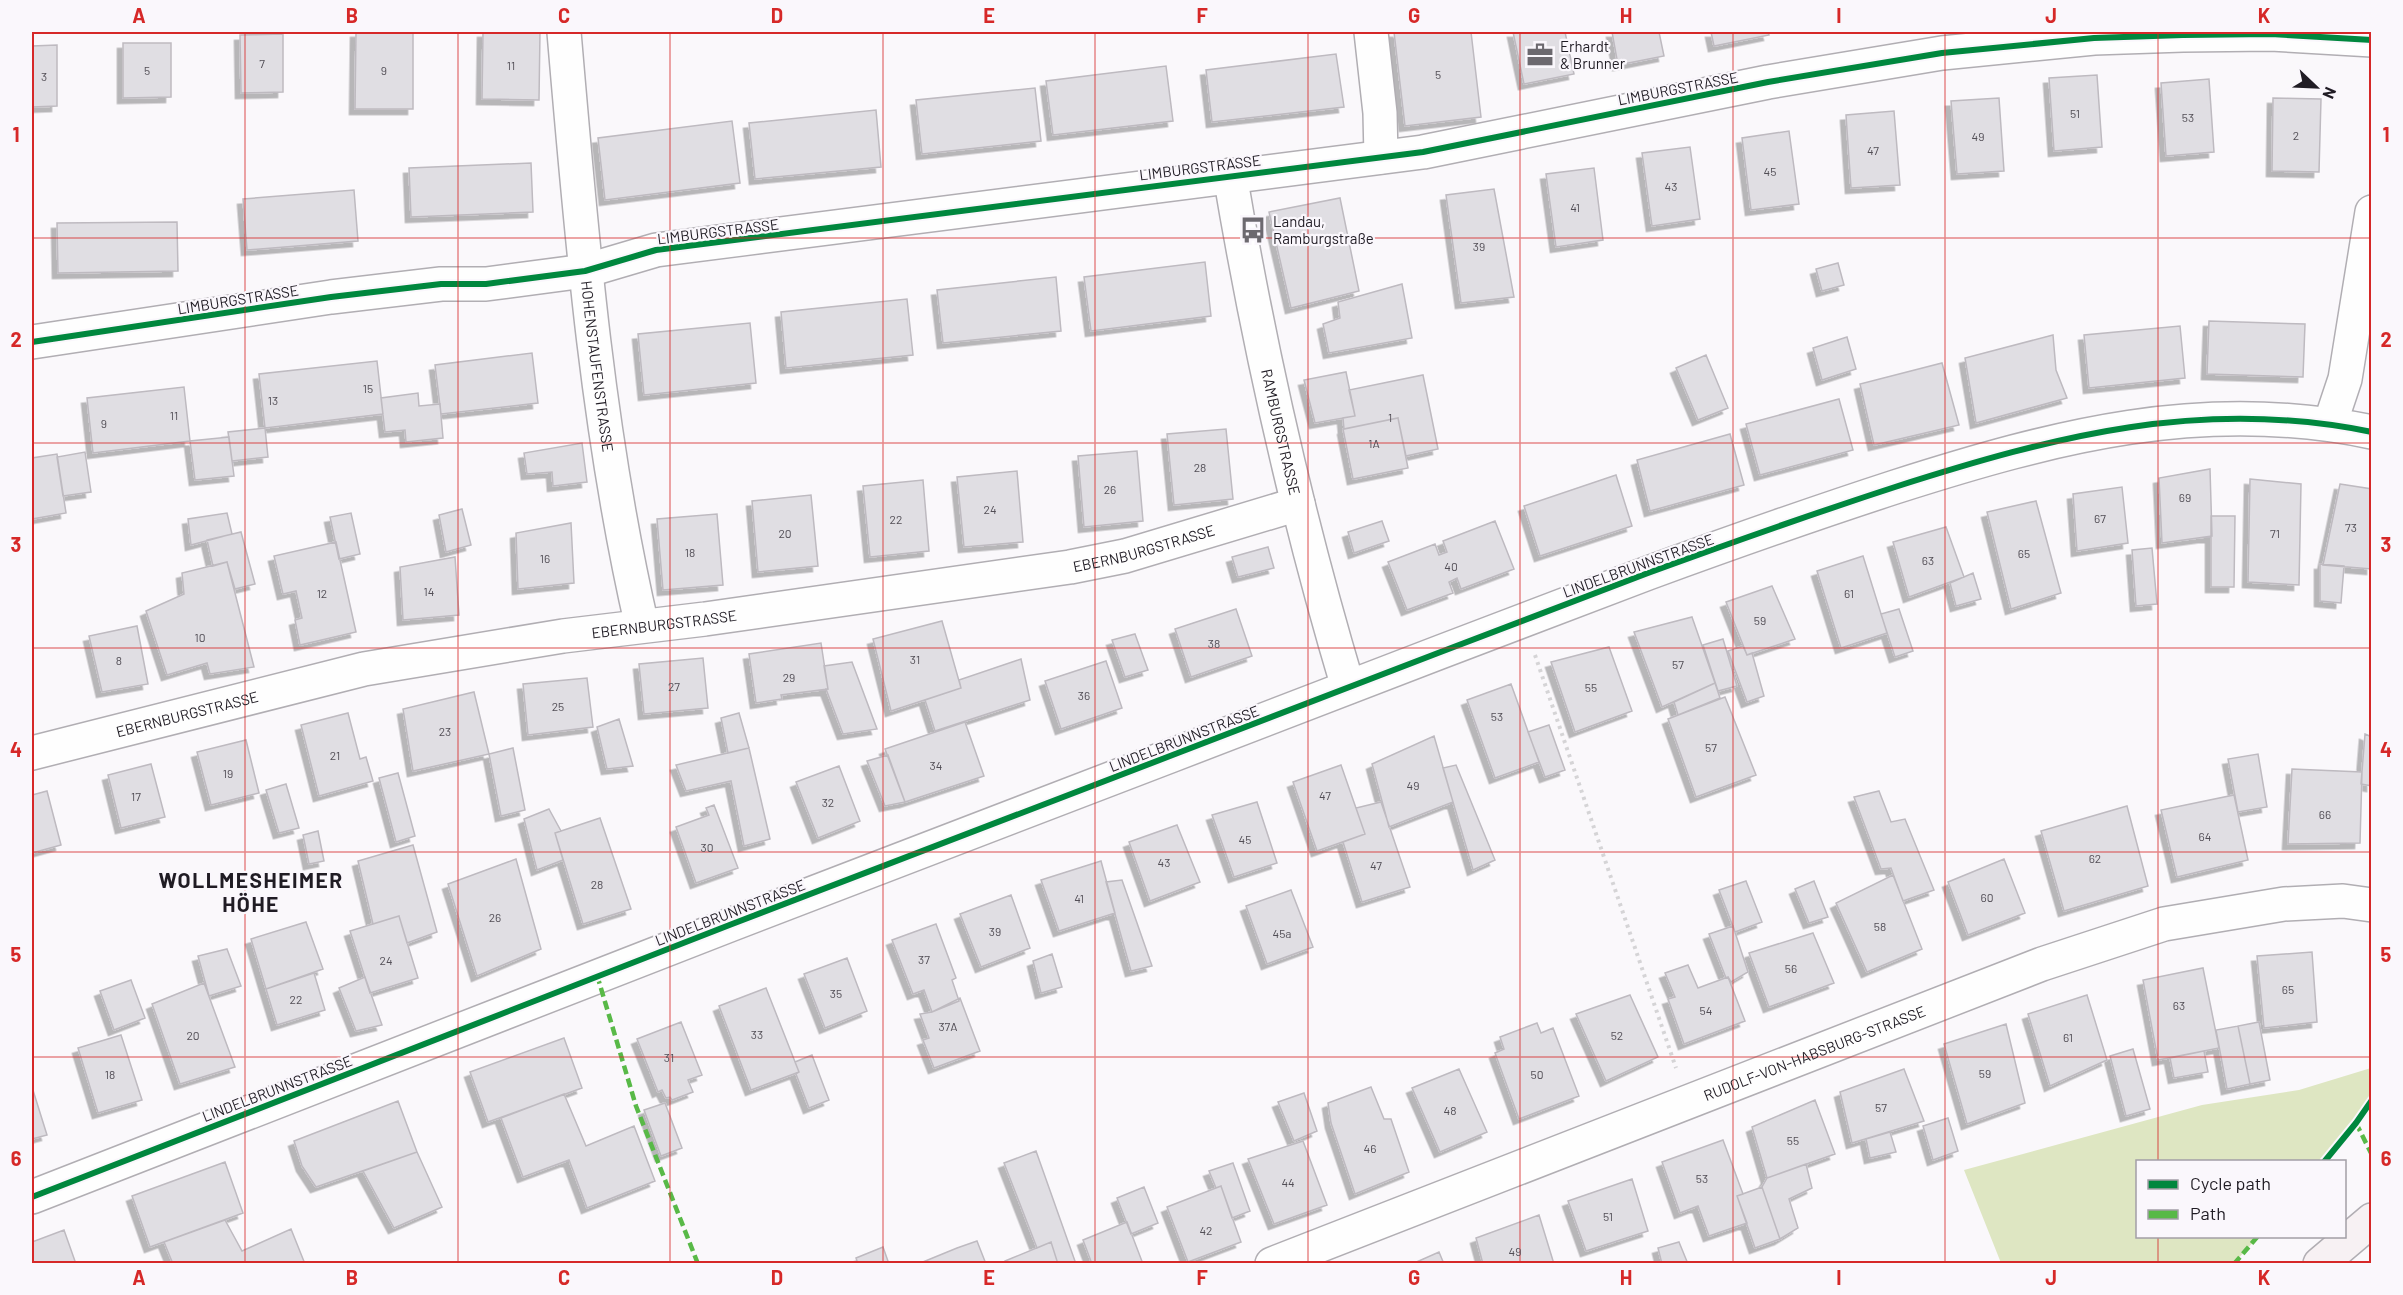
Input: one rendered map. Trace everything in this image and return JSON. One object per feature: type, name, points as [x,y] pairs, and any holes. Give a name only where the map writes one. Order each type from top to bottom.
[{"type":"street","name":"HOHENSTAUFENSTRASSE","points":[[564,32],[591,330],[630,575],[642,626]]},
{"type":"street","points":[[1371,32],[1380,113],[1381,157]]},
{"type":"street","name":"LIMBURGSTRASSE","points":[[32,342],[331,297],[441,284],[486,284],[585,271],[656,250],[1424,152],[1768,82],[1942,54],[2094,38],[2183,35],[2271,34],[2372,40]]},
{"type":"street","name":"RAMBURGSTRASSE","points":[[1230,175],[1242,247],[1298,504],[1348,687]]},
{"type":"street","points":[[2330,424],[2345,380],[2372,212]]},
{"type":"street","name":"LINDELBRUNNSTRASSE","points":[[32,1197],[597,975],[1523,620],[1807,516],[2005,452],[2051,441],[2168,420],[2234,419],[2330,424],[2372,432]]},
{"type":"street","name":"EBERNBURGSTRASSE","points":[[32,753],[364,669],[642,626],[1070,567],[1125,556],[1298,504]]},
{"type":"street","name":"RUDOLF-VON-HABSBURG-STRASSE","points":[[1272,1263],[2042,964],[2164,924],[2284,904],[2343,901],[2372,905]]},
{"type":"street","points":[[2320,1263],[2372,1220]]},
{"type":"path","points":[[1523,620],[1671,1054]]},
{"type":"green space","points":[[2371,1068],[2371,1098],[2356,1123],[2325,1160],[2136,1160],[2136,1238],[2257,1238],[2234,1263],[2001,1263],[1964,1170],[2202,1105],[2299,1090]]},
{"type":"building","points":[[356,32],[413,32],[413,109],[355,109]]},
{"type":"building","points":[[483,32],[540,32],[539,100],[482,99]]},
{"type":"building","points":[[1394,32],[1471,32],[1481,117],[1405,126]]},
{"type":"building","points":[[1513,32],[1565,32],[1574,74],[1524,84]]},
{"type":"building","points":[[1612,32],[1659,32],[1664,56],[1618,65]]},
{"type":"building","points":[[1711,32],[1768,32],[1769,35],[1714,46]]},
{"type":"building","points":[[283,34],[283,92],[241,93],[240,35]]},
{"type":"building","points":[[123,43],[171,43],[171,97],[123,98]]},
{"type":"building","points":[[57,45],[57,106],[32,107],[32,46]]},
{"type":"building","points":[[1336,54],[1344,107],[1212,122],[1206,70]]},
{"type":"building","points":[[1166,66],[1173,121],[1053,135],[1046,81]]},
{"type":"building","points":[[2097,75],[2102,147],[2054,151],[2049,78]]},
{"type":"building","points":[[2209,79],[2214,152],[2166,156],[2161,83]]},
{"type":"building","points":[[1035,88],[1041,141],[922,154],[916,100]]},
{"type":"building","points":[[1999,98],[2004,171],[1957,174],[1951,101]]},
{"type":"building","points":[[2273,98],[2321,99],[2319,172],[2272,171]]},
{"type":"building","points":[[876,110],[881,167],[755,179],[749,123]]},
{"type":"building","points":[[1894,111],[1900,185],[1851,188],[1846,115]]},
{"type":"building","points":[[732,121],[740,183],[605,200],[598,138]]},
{"type":"building","points":[[1789,131],[1799,204],[1751,210],[1742,138]]},
{"type":"building","points":[[1690,147],[1700,219],[1652,226],[1642,153]]},
{"type":"building","points":[[531,163],[533,212],[411,217],[409,168]]},
{"type":"building","points":[[1594,168],[1603,240],[1556,247],[1546,174]]},
{"type":"building","points":[[1494,189],[1514,297],[1461,303],[1446,195]]},
{"type":"building","points":[[354,190],[358,241],[247,250],[243,199]]},
{"type":"building","points":[[1340,198],[1359,291],[1291,308],[1269,212]]},
{"type":"building","points":[[177,222],[178,271],[58,273],[57,223]]},
{"type":"building","points":[[1205,262],[1211,316],[1091,331],[1084,277]]},
{"type":"building","points":[[1838,263],[1844,285],[1822,291],[1816,269]]},
{"type":"building","points":[[1056,277],[1061,331],[943,343],[937,290]]},
{"type":"building","points":[[1402,284],[1412,338],[1329,353],[1323,324],[1340,318],[1338,302]]},
{"type":"building","points":[[907,299],[913,355],[786,368],[781,312]]},
{"type":"building","points":[[2209,321],[2305,324],[2303,377],[2207,374]]},
{"type":"building","points":[[750,323],[756,383],[644,395],[638,334]]},
{"type":"building","points":[[2180,326],[2185,378],[2089,388],[2084,335]]},
{"type":"building","points":[[2053,335],[2056,370],[2067,398],[1976,423],[1965,358]]},
{"type":"building","points":[[1847,337],[1856,369],[1822,380],[1813,348]]},
{"type":"building","points":[[532,353],[538,403],[441,414],[435,365]]},
{"type":"building","points":[[1706,355],[1728,408],[1698,420],[1676,368]]},
{"type":"building","points":[[377,361],[383,414],[265,428],[259,374]]},
{"type":"building","points":[[1942,363],[1959,425],[1874,445],[1860,384]]},
{"type":"building","points":[[1346,372],[1355,416],[1315,423],[1304,380]]},
{"type":"building","points":[[1423,375],[1438,449],[1406,456],[1398,418],[1344,429],[1343,418],[1355,416],[1349,390]]},
{"type":"building","points":[[184,387],[190,441],[93,453],[87,398]]},
{"type":"building","points":[[418,393],[419,406],[440,404],[443,438],[406,442],[405,430],[385,432],[381,398]]},
{"type":"building","points":[[1839,399],[1853,450],[1760,475],[1746,424]]},
{"type":"building","points":[[1398,418],[1408,468],[1353,479],[1343,429]]},
{"type":"building","points":[[265,428],[268,457],[232,461],[228,432]]},
{"type":"building","points":[[1226,429],[1233,499],[1174,505],[1167,434]]},
{"type":"building","points":[[1730,434],[1744,485],[1650,511],[1637,460]]},
{"type":"building","points":[[229,437],[234,476],[195,480],[190,441]]},
{"type":"building","points":[[582,443],[587,482],[553,486],[552,472],[527,474],[524,453]]},
{"type":"building","points":[[1137,451],[1143,521],[1084,527],[1078,456]]},
{"type":"building","points":[[85,452],[91,492],[63,496],[57,457]]},
{"type":"building","points":[[57,454],[66,513],[32,519],[32,458]]},
{"type":"building","points":[[2210,469],[2212,536],[2162,543],[2159,478]]},
{"type":"building","points":[[1017,471],[1023,542],[964,547],[957,477]]},
{"type":"building","points":[[1616,475],[1632,526],[1540,556],[1524,506]]},
{"type":"building","points":[[2250,479],[2301,484],[2299,585],[2248,582]]},
{"type":"building","points":[[923,480],[929,551],[870,557],[863,486]]},
{"type":"building","points":[[2340,484],[2372,489],[2372,569],[2323,565]]},
{"type":"building","points":[[2122,487],[2128,543],[2077,551],[2073,494]]},
{"type":"building","points":[[811,495],[818,566],[758,572],[752,501]]},
{"type":"building","points":[[2036,501],[2061,593],[2011,609],[1987,512]]},
{"type":"building","points":[[462,509],[471,545],[446,552],[439,515]]},
{"type":"building","points":[[227,513],[232,534],[191,545],[188,519]]},
{"type":"building","points":[[351,513],[360,554],[339,559],[330,517]]},
{"type":"building","points":[[717,514],[723,585],[663,590],[657,519]]},
{"type":"building","points":[[2211,516],[2235,516],[2234,587],[2211,587]]},
{"type":"building","points":[[1382,521],[1389,541],[1354,553],[1348,532]]},
{"type":"building","points":[[1495,521],[1514,569],[1461,589],[1457,578],[1449,582],[1453,593],[1407,610],[1388,562],[1435,544],[1439,555],[1447,552],[1443,541]]},
{"type":"building","points":[[571,523],[574,583],[518,589],[516,533]]},
{"type":"building","points":[[1946,527],[1964,577],[1909,597],[1893,542]]},
{"type":"building","points":[[241,532],[255,584],[235,589],[227,562],[213,566],[207,540]]},
{"type":"building","points":[[336,542],[356,632],[300,645],[295,620],[302,618],[296,591],[283,594],[274,556]]},
{"type":"building","points":[[1268,547],[1274,568],[1238,577],[1232,557]]},
{"type":"building","points":[[2152,548],[2157,604],[2136,606],[2132,550]]},
{"type":"building","points":[[1863,556],[1887,633],[1841,648],[1817,571]]},
{"type":"building","points":[[455,557],[459,615],[403,620],[400,567]]},
{"type":"building","points":[[227,562],[254,667],[210,674],[207,663],[167,675],[146,611],[184,594],[182,573]]},
{"type":"building","points":[[2320,564],[2344,566],[2341,603],[2320,601]]},
{"type":"building","points":[[1973,573],[1981,599],[1956,606],[1950,583]]},
{"type":"building","points":[[1772,586],[1795,639],[1747,655],[1726,602]]},
{"type":"building","points":[[1236,609],[1252,656],[1191,677],[1175,629]]},
{"type":"building","points":[[1899,609],[1913,651],[1895,657],[1881,614]]},
{"type":"building","points":[[1692,617],[1715,683],[1662,707],[1634,632]]},
{"type":"building","points":[[942,621],[961,688],[891,711],[873,639]]},
{"type":"building","points":[[137,626],[148,684],[102,692],[89,636]]},
{"type":"building","points":[[1135,634],[1148,670],[1125,677],[1112,640]]},
{"type":"building","points":[[1723,639],[1737,686],[1718,691],[1703,645]]},
{"type":"building","points":[[821,643],[828,689],[781,695],[782,699],[756,703],[749,654]]},
{"type":"building","points":[[1743,646],[1747,655],[1752,653],[1764,696],[1747,702],[1728,651]]},
{"type":"building","points":[[1609,647],[1632,711],[1575,732],[1551,662]]},
{"type":"building","points":[[703,658],[708,708],[644,714],[639,664]]},
{"type":"building","points":[[1021,659],[1030,700],[935,731],[925,700],[961,688],[959,680]]},
{"type":"building","points":[[1106,661],[1122,708],[1061,729],[1045,681]]},
{"type":"building","points":[[852,662],[877,729],[843,734],[826,689],[828,689],[824,666]]},
{"type":"building","points":[[587,678],[593,727],[528,735],[523,684]]},
{"type":"building","points":[[1715,683],[1720,698],[1678,715],[1674,702]]},
{"type":"building","points":[[1511,684],[1539,762],[1495,778],[1467,700]]},
{"type":"building","points":[[474,692],[489,754],[413,771],[403,709]]},
{"type":"building","points":[[1725,697],[1756,775],[1696,797],[1668,719]]},
{"type":"building","points":[[348,713],[360,759],[366,757],[373,781],[319,796],[301,725]]},
{"type":"building","points":[[739,713],[749,748],[728,753],[721,718]]},
{"type":"building","points":[[619,719],[633,766],[607,769],[597,727]]},
{"type":"building","points":[[965,722],[984,776],[905,802],[885,749]]},
{"type":"building","points":[[1549,725],[1565,770],[1545,777],[1528,732]]},
{"type":"building","points":[[2365,734],[2372,737],[2372,786],[2361,784]]},
{"type":"building","points":[[1434,736],[1453,802],[1389,827],[1372,764]]},
{"type":"building","points":[[246,740],[259,793],[211,805],[197,752]]},
{"type":"building","points":[[513,748],[525,810],[501,816],[489,754]]},
{"type":"building","points":[[749,748],[770,839],[744,846],[731,781],[686,791],[676,765]]},
{"type":"building","points":[[2258,754],[2267,807],[2238,812],[2228,759]]},
{"type":"building","points":[[888,755],[905,802],[885,806],[867,761]]},
{"type":"building","points":[[151,764],[165,817],[121,828],[108,775]]},
{"type":"building","points":[[1341,765],[1365,834],[1317,851],[1293,782]]},
{"type":"building","points":[[1456,765],[1495,860],[1473,870],[1443,768]]},
{"type":"building","points":[[839,766],[860,821],[818,838],[796,782]]},
{"type":"building","points":[[2292,769],[2362,772],[2360,843],[2288,844]]},
{"type":"building","points":[[398,773],[415,836],[396,842],[379,778]]},
{"type":"building","points":[[286,784],[299,828],[279,833],[266,790]]},
{"type":"building","points":[[47,791],[61,845],[32,853],[32,795]]},
{"type":"building","points":[[1879,791],[1891,822],[1905,819],[1934,890],[1903,901],[1891,868],[1881,869],[1854,797]]},
{"type":"building","points":[[2234,795],[2248,860],[2177,877],[2161,810]]},
{"type":"building","points":[[1257,802],[1277,863],[1234,877],[1212,815]]},
{"type":"building","points":[[1381,802],[1410,887],[1362,902],[1343,842],[1365,834],[1356,808]]},
{"type":"building","points":[[714,805],[738,868],[696,883],[676,827],[709,815],[706,808]]},
{"type":"building","points":[[2127,806],[2148,886],[2064,911],[2041,831]]},
{"type":"building","points":[[549,809],[561,831],[555,833],[563,860],[537,870],[524,819]]},
{"type":"building","points":[[600,818],[631,909],[583,924],[555,833]]},
{"type":"building","points":[[1177,825],[1200,882],[1150,901],[1129,842]]},
{"type":"building","points":[[318,831],[324,861],[309,864],[303,835]]},
{"type":"building","points":[[413,845],[437,932],[407,943],[399,916],[373,924],[358,861]]},
{"type":"building","points":[[516,859],[541,949],[477,976],[448,884]]},
{"type":"building","points":[[2004,859],[2025,913],[1968,935],[1948,882]]},
{"type":"building","points":[[1101,861],[1115,913],[1059,931],[1041,880]]},
{"type":"building","points":[[1893,875],[1922,949],[1867,972],[1836,903]]},
{"type":"building","points":[[1122,880],[1152,966],[1131,971],[1106,882]]},
{"type":"building","points":[[1746,881],[1762,922],[1735,932],[1719,890]]},
{"type":"building","points":[[1814,881],[1828,917],[1809,923],[1795,889]]},
{"type":"building","points":[[1291,890],[1313,947],[1267,964],[1246,906]]},
{"type":"building","points":[[1011,895],[1030,948],[981,967],[960,914]]},
{"type":"building","points":[[399,916],[418,978],[370,993],[350,931]]},
{"type":"building","points":[[306,922],[323,969],[266,989],[251,939]]},
{"type":"building","points":[[936,924],[956,978],[952,980],[959,1001],[932,1012],[924,990],[913,994],[892,940]]},
{"type":"building","points":[[1733,926],[1748,972],[1731,982],[1728,977],[1726,978],[1709,934]]},
{"type":"building","points":[[1813,933],[1834,983],[1769,1007],[1749,953]]},
{"type":"building","points":[[227,949],[241,986],[209,996],[198,956]]},
{"type":"building","points":[[2312,952],[2317,1022],[2264,1028],[2257,956]]},
{"type":"building","points":[[1052,954],[1062,987],[1041,993],[1033,961]]},
{"type":"building","points":[[847,958],[867,1011],[825,1028],[804,974]]},
{"type":"building","points":[[1688,965],[1698,988],[1728,977],[1745,1021],[1684,1044],[1668,999],[1675,997],[1665,973]]},
{"type":"building","points":[[2203,968],[2219,1048],[2158,1060],[2143,980]]},
{"type":"building","points":[[314,973],[325,1010],[277,1025],[266,989]]},
{"type":"building","points":[[365,977],[382,1025],[356,1031],[339,988]]},
{"type":"building","points":[[131,980],[145,1018],[114,1030],[100,991]]},
{"type":"building","points":[[204,983],[235,1067],[180,1084],[152,1004]]},
{"type":"building","points":[[766,988],[799,1072],[751,1090],[719,1006]]},
{"type":"building","points":[[1630,995],[1658,1057],[1606,1081],[1576,1014]]},
{"type":"building","points":[[2087,995],[2107,1060],[2050,1086],[2028,1014]]},
{"type":"building","points":[[960,998],[980,1051],[934,1068],[923,1040],[929,1038],[920,1014],[932,1012]]},
{"type":"building","points":[[681,1022],[702,1075],[688,1080],[693,1092],[672,1100],[670,1097],[666,1098],[662,1090],[658,1092],[637,1039]]},
{"type":"building","points":[[2259,1022],[2270,1080],[2250,1084],[2238,1026]]},
{"type":"building","points":[[1537,1023],[1541,1033],[1553,1028],[1579,1096],[1519,1119],[1495,1053],[1504,1049],[1500,1037]]},
{"type":"building","points":[[2006,1024],[2025,1103],[1967,1124],[1944,1044]]},
{"type":"building","points":[[2238,1026],[2250,1084],[2227,1089],[2216,1030]]},
{"type":"building","points":[[121,1035],[142,1100],[98,1113],[78,1048]]},
{"type":"building","points":[[564,1038],[582,1088],[488,1122],[470,1072]]},
{"type":"building","points":[[2133,1049],[2150,1109],[2126,1116],[2110,1056]]},
{"type":"building","points":[[2204,1051],[2208,1072],[2174,1078],[2170,1058]]},
{"type":"building","points":[[812,1055],[829,1100],[809,1108],[796,1074],[799,1072],[795,1062]]},
{"type":"building","points":[[1459,1069],[1487,1132],[1440,1152],[1412,1088]]},
{"type":"building","points":[[1904,1069],[1924,1121],[1852,1143],[1840,1092]]},
{"type":"building","points":[[32,1087],[47,1135],[32,1139]]},
{"type":"building","points":[[1371,1087],[1384,1119],[1391,1119],[1409,1172],[1355,1194],[1331,1123],[1328,1103]]},
{"type":"building","points":[[1304,1093],[1317,1131],[1294,1141],[1278,1102]]},
{"type":"building","points":[[564,1094],[586,1146],[634,1126],[655,1181],[587,1208],[569,1160],[523,1177],[501,1118]]},
{"type":"building","points":[[1815,1100],[1835,1154],[1767,1178],[1752,1127]]},
{"type":"building","points":[[398,1101],[417,1152],[316,1187],[302,1166],[294,1141]]},
{"type":"building","points":[[665,1103],[682,1148],[661,1156],[644,1110]]},
{"type":"building","points":[[1948,1118],[1958,1151],[1933,1160],[1923,1126]]},
{"type":"building","points":[[1890,1132],[1896,1152],[1870,1158],[1866,1139]]},
{"type":"building","points":[[1723,1140],[1743,1194],[1737,1196],[1747,1223],[1709,1236],[1698,1206],[1680,1213],[1662,1162]]},
{"type":"building","points":[[1303,1141],[1327,1205],[1274,1224],[1248,1159]]},
{"type":"building","points":[[1036,1151],[1076,1264],[1058,1264],[1051,1242],[1037,1248],[1004,1163]]},
{"type":"building","points":[[417,1152],[442,1207],[394,1228],[363,1171]]},
{"type":"building","points":[[225,1162],[243,1213],[150,1247],[132,1196]]},
{"type":"building","points":[[1233,1163],[1250,1211],[1232,1218],[1221,1186],[1216,1188],[1209,1171]]},
{"type":"building","points":[[1806,1164],[1812,1188],[1789,1199],[1798,1228],[1780,1239],[1762,1187],[1767,1178]]},
{"type":"building","points":[[1632,1179],[1648,1231],[1586,1251],[1568,1201]]},
{"type":"building","points":[[1221,1186],[1241,1242],[1188,1262],[1167,1207]]},
{"type":"building","points":[[1144,1187],[1158,1223],[1131,1234],[1117,1198]]},
{"type":"building","points":[[1762,1187],[1780,1239],[1755,1248],[1737,1196]]},
{"type":"building","points":[[1539,1215],[1554,1264],[1483,1264],[1476,1238]]},
{"type":"building","points":[[225,1220],[242,1251],[291,1229],[305,1264],[173,1264],[164,1242]]},
{"type":"building","points":[[1127,1222],[1143,1264],[1092,1264],[1083,1240]]},
{"type":"building","points":[[64,1230],[76,1264],[32,1264],[32,1242]]},
{"type":"building","points":[[977,1241],[986,1264],[918,1264],[957,1248]]},
{"type":"building","points":[[1051,1242],[1058,1264],[1006,1264],[1005,1261]]},
{"type":"building","points":[[1679,1242],[1688,1264],[1662,1264],[1658,1248]]},
{"type":"building","points":[[883,1247],[889,1264],[858,1264],[856,1258]]},
{"type":"building","points":[[1439,1252],[1444,1264],[1412,1264]]},
{"type":"marked path","points":[[597,975],[636,1106],[698,1264]]},
{"type":"marked path","points":[[2356,1123],[2372,1155]]},
{"type":"marked path","points":[[2234,1264],[2256,1238]]},
{"type":"cycle path","points":[[32,342],[331,297],[441,284],[486,284],[585,271],[656,250],[1423,152],[1768,82],[1942,53],[2094,38],[2183,35],[2271,34],[2372,40]]},
{"type":"cycle path","points":[[32,1197],[600,975],[1528,618],[1802,518],[1895,487],[2013,452],[2130,427],[2189,421],[2248,419],[2309,422],[2372,432]]},
{"type":"cycle path","points":[[2326,1160],[2372,1100]]},
{"type":"place","name":"Erhardt & Brunner","points":[[1540,55]]},
{"type":"place","name":"Landau, Ramburgstraße","points":[[1253,230]]},
{"type":"district","name":"WOLLMESHEIMER HÖHE","points":[[251,891]]}]
